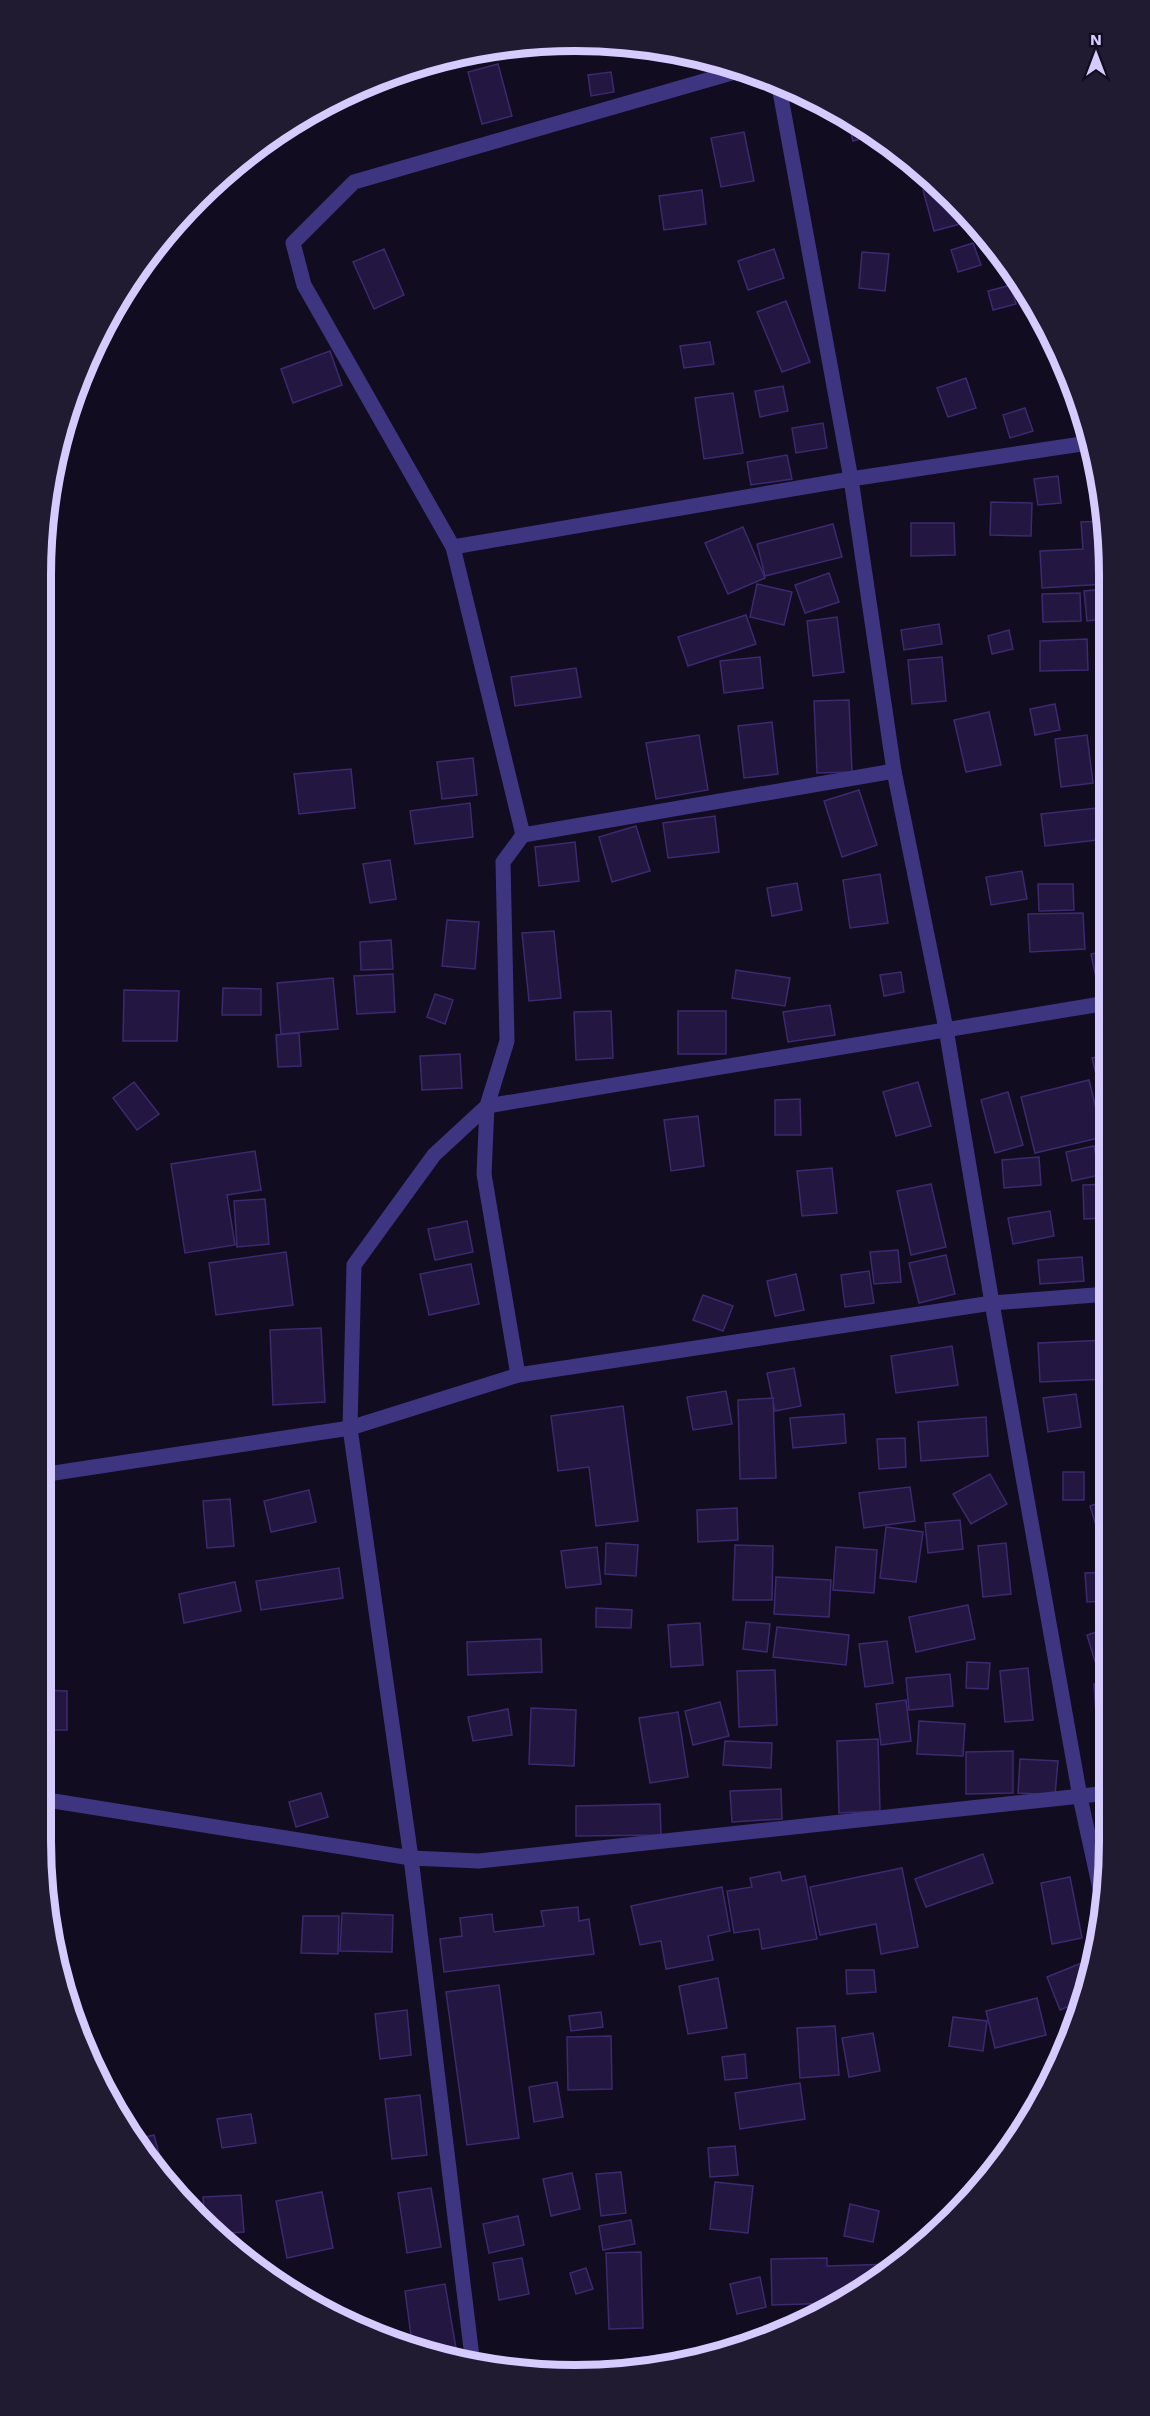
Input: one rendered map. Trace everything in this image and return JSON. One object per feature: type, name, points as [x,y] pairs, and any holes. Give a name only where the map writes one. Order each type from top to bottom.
[{"type":"street","points":[[523,835],[453,547],[304,285],[293,243],[354,182],[728,74]]},
{"type":"street","points":[[780,93],[851,479],[894,771],[946,1029],[1080,1797],[1098,1879]]},
{"type":"street","points":[[453,547],[851,479],[1082,444]]},
{"type":"street","points":[[518,1375],[484,1174],[487,1106],[507,1041],[503,862],[523,835],[894,771]]},
{"type":"street","points":[[472,2355],[411,1858],[350,1428],[354,1265],[434,1155],[487,1106],[1099,1004]]},
{"type":"street","points":[[51,1473],[350,1428],[518,1375],[992,1303],[1099,1295]]},
{"type":"street","points":[[51,1801],[411,1858],[480,1861],[1099,1794]]},
{"type":"building","points":[[498,64],[512,116],[482,124],[468,72]]},
{"type":"building","points":[[611,72],[614,92],[591,96],[588,75]]},
{"type":"building","points":[[850,129],[864,138],[853,141]]},
{"type":"building","points":[[744,132],[754,181],[721,187],[711,138]]},
{"type":"building","points":[[929,189],[963,223],[934,231],[923,190]]},
{"type":"building","points":[[702,190],[706,224],[664,230],[659,196]]},
{"type":"building","points":[[973,243],[981,265],[958,272],[951,250]]},
{"type":"building","points":[[384,249],[404,295],[374,309],[353,262]]},
{"type":"building","points":[[774,249],[784,278],[748,290],[738,261]]},
{"type":"building","points":[[862,252],[889,254],[885,291],[859,288]]},
{"type":"building","points":[[1011,285],[1016,304],[993,310],[988,291]]},
{"type":"building","points":[[786,301],[810,362],[782,372],[757,312]]},
{"type":"building","points":[[710,342],[714,364],[684,368],[680,346]]},
{"type":"building","points":[[330,351],[342,385],[293,403],[281,369]]},
{"type":"building","points":[[966,378],[976,408],[948,417],[937,388]]},
{"type":"building","points":[[783,386],[788,411],[760,417],[755,391]]},
{"type":"building","points":[[733,393],[743,453],[704,459],[695,398]]},
{"type":"building","points":[[1025,408],[1033,431],[1010,438],[1003,415]]},
{"type":"building","points":[[823,423],[827,448],[796,453],[792,428]]},
{"type":"building","points":[[787,455],[792,479],[751,485],[747,462]]},
{"type":"building","points":[[1058,476],[1061,503],[1038,505],[1034,479]]},
{"type":"building","points":[[991,502],[1032,503],[1031,536],[990,535]]},
{"type":"building","points":[[1096,521],[1099,584],[1042,588],[1040,551],[1083,549],[1081,522]]},
{"type":"building","points":[[911,523],[954,523],[955,555],[911,556]]},
{"type":"building","points":[[833,524],[842,557],[765,576],[757,544]]},
{"type":"building","points":[[743,527],[765,578],[728,594],[705,543]]},
{"type":"building","points":[[829,573],[839,602],[805,613],[795,585]]},
{"type":"building","points":[[757,584],[792,592],[784,625],[750,617]]},
{"type":"building","points":[[1099,590],[1099,620],[1087,621],[1084,591]]},
{"type":"building","points":[[1080,593],[1081,621],[1043,622],[1042,594]]},
{"type":"building","points":[[746,615],[756,644],[688,666],[678,637]]},
{"type":"building","points":[[837,617],[844,672],[813,676],[807,621]]},
{"type":"building","points":[[939,624],[942,644],[904,650],[901,630]]},
{"type":"building","points":[[1009,630],[1013,649],[992,654],[988,636]]},
{"type":"building","points":[[1087,639],[1088,670],[1040,671],[1040,641]]},
{"type":"building","points":[[760,657],[763,688],[724,693],[720,661]]},
{"type":"building","points":[[942,657],[946,701],[912,704],[908,660]]},
{"type":"building","points":[[576,668],[581,697],[515,706],[511,677]]},
{"type":"building","points":[[849,700],[852,772],[817,773],[814,701]]},
{"type":"building","points":[[1055,704],[1060,730],[1035,735],[1030,709]]},
{"type":"building","points":[[989,712],[1001,765],[966,772],[954,720]]},
{"type":"building","points":[[772,722],[778,774],[744,778],[738,726]]},
{"type":"building","points":[[699,735],[708,790],[656,799],[646,743]]},
{"type":"building","points":[[1087,735],[1093,783],[1061,787],[1055,739]]},
{"type":"building","points":[[473,758],[477,795],[442,799],[437,762]]},
{"type":"building","points":[[351,769],[355,808],[299,814],[294,774]]},
{"type":"building","points":[[859,790],[877,845],[842,857],[824,801]]},
{"type":"building","points":[[470,803],[473,837],[415,844],[410,811]]},
{"type":"building","points":[[1099,808],[1099,840],[1045,846],[1041,814]]},
{"type":"building","points":[[715,816],[719,852],[668,858],[663,823]]},
{"type":"building","points":[[636,826],[650,871],[612,882],[599,837]]},
{"type":"building","points":[[575,842],[579,881],[539,886],[535,847]]},
{"type":"building","points":[[390,860],[396,899],[370,903],[363,864]]},
{"type":"building","points":[[1022,871],[1027,899],[991,905],[986,877]]},
{"type":"building","points":[[880,874],[888,923],[850,928],[843,880]]},
{"type":"building","points":[[797,883],[802,910],[772,916],[767,888]]},
{"type":"building","points":[[1038,884],[1073,884],[1074,910],[1039,911]]},
{"type":"building","points":[[1083,913],[1085,949],[1030,952],[1028,914]]},
{"type":"building","points":[[447,920],[479,922],[475,969],[442,966]]},
{"type":"building","points":[[554,931],[561,998],[529,1001],[522,933]]},
{"type":"building","points":[[391,940],[393,969],[361,970],[360,942]]},
{"type":"building","points":[[1099,952],[1099,982],[1097,982],[1091,954]]},
{"type":"building","points":[[736,970],[790,978],[785,1006],[732,998]]},
{"type":"building","points":[[901,972],[904,992],[884,996],[880,975]]},
{"type":"building","points":[[393,974],[395,1012],[357,1014],[354,976]]},
{"type":"building","points":[[333,978],[338,1029],[281,1034],[277,983]]},
{"type":"building","points":[[223,988],[261,989],[261,1015],[222,1015]]},
{"type":"building","points":[[124,990],[179,991],[177,1041],[123,1041]]},
{"type":"building","points":[[435,994],[453,1000],[445,1024],[427,1017]]},
{"type":"building","points":[[830,1005],[835,1035],[788,1042],[783,1012]]},
{"type":"building","points":[[611,1011],[613,1058],[576,1060],[574,1012]]},
{"type":"building","points":[[678,1011],[726,1011],[726,1054],[678,1054]]},
{"type":"building","points":[[299,1033],[301,1066],[278,1067],[276,1035]]},
{"type":"building","points":[[460,1054],[462,1088],[422,1090],[420,1056]]},
{"type":"building","points":[[1099,1056],[1099,1087],[1092,1058]]},
{"type":"building","points":[[1089,1080],[1099,1121],[1099,1138],[1035,1153],[1021,1097]]},
{"type":"building","points":[[134,1082],[159,1114],[137,1130],[113,1098]]},
{"type":"building","points":[[918,1082],[931,1126],[896,1136],[883,1092]]},
{"type":"building","points":[[1008,1092],[1023,1145],[995,1153],[981,1100]]},
{"type":"building","points":[[800,1099],[801,1135],[775,1135],[775,1100]]},
{"type":"building","points":[[698,1116],[704,1166],[671,1171],[664,1120]]},
{"type":"building","points":[[1094,1146],[1099,1175],[1072,1181],[1066,1152]]},
{"type":"building","points":[[255,1151],[261,1190],[227,1195],[235,1245],[185,1253],[171,1164]]},
{"type":"building","points":[[1039,1157],[1041,1185],[1004,1188],[1002,1160]]},
{"type":"building","points":[[832,1168],[837,1213],[802,1216],[797,1171]]},
{"type":"building","points":[[931,1184],[946,1247],[911,1255],[897,1191]]},
{"type":"building","points":[[1099,1184],[1099,1218],[1084,1219],[1083,1185]]},
{"type":"building","points":[[265,1199],[269,1244],[237,1247],[234,1201]]},
{"type":"building","points":[[1050,1211],[1054,1236],[1013,1244],[1008,1218]]},
{"type":"building","points":[[467,1221],[473,1252],[435,1260],[428,1229]]},
{"type":"building","points":[[898,1250],[901,1282],[874,1284],[870,1252]]},
{"type":"building","points":[[286,1252],[293,1305],[216,1315],[209,1263]]},
{"type":"building","points":[[946,1255],[955,1294],[919,1303],[909,1263]]},
{"type":"building","points":[[1082,1257],[1084,1281],[1040,1284],[1038,1260]]},
{"type":"building","points":[[471,1264],[479,1304],[429,1315],[420,1274]]},
{"type":"building","points":[[869,1271],[874,1303],[845,1307],[841,1275]]},
{"type":"building","points":[[796,1274],[804,1310],[775,1316],[767,1281]]},
{"type":"building","points":[[703,1295],[733,1306],[723,1331],[693,1320]]},
{"type":"building","points":[[321,1328],[325,1402],[273,1405],[270,1330]]},
{"type":"building","points":[[1099,1340],[1099,1379],[1040,1382],[1038,1343]]},
{"type":"building","points":[[952,1346],[958,1385],[896,1393],[891,1356]]},
{"type":"building","points":[[794,1368],[801,1406],[775,1411],[767,1373]]},
{"type":"building","points":[[726,1391],[732,1424],[693,1430],[687,1397]]},
{"type":"building","points":[[1076,1394],[1081,1427],[1048,1432],[1043,1398]]},
{"type":"building","points":[[773,1398],[776,1478],[740,1479],[738,1400]]},
{"type":"building","points":[[623,1406],[638,1521],[596,1526],[589,1467],[558,1471],[551,1416]]},
{"type":"building","points":[[844,1414],[846,1443],[793,1448],[790,1418]]},
{"type":"building","points":[[986,1417],[988,1456],[921,1461],[918,1422]]},
{"type":"building","points":[[905,1438],[906,1467],[879,1469],[877,1439]]},
{"type":"building","points":[[1063,1472],[1084,1472],[1084,1500],[1063,1500]]},
{"type":"building","points":[[990,1474],[1007,1504],[971,1524],[953,1494]]},
{"type":"building","points":[[910,1487],[915,1521],[864,1528],[859,1493]]},
{"type":"building","points":[[309,1490],[316,1522],[271,1532],[264,1501]]},
{"type":"building","points":[[230,1499],[234,1546],[207,1548],[203,1501]]},
{"type":"building","points":[[1099,1503],[1099,1532],[1098,1532],[1090,1506]]},
{"type":"building","points":[[737,1508],[738,1540],[698,1542],[697,1510]]},
{"type":"building","points":[[960,1520],[963,1549],[928,1553],[925,1523]]},
{"type":"building","points":[[886,1527],[923,1532],[916,1582],[880,1578]]},
{"type":"building","points":[[606,1543],[638,1545],[636,1576],[605,1574]]},
{"type":"building","points":[[1006,1543],[1011,1594],[983,1597],[978,1546]]},
{"type":"building","points":[[735,1545],[773,1546],[772,1600],[733,1600]]},
{"type":"building","points":[[597,1547],[601,1584],[566,1588],[561,1551]]},
{"type":"building","points":[[836,1547],[877,1550],[874,1593],[833,1590]]},
{"type":"building","points":[[339,1568],[343,1598],[261,1610],[256,1581]]},
{"type":"building","points":[[1099,1572],[1099,1601],[1087,1602],[1085,1573]]},
{"type":"building","points":[[776,1577],[831,1580],[829,1617],[774,1614]]},
{"type":"building","points":[[235,1582],[241,1611],[184,1623],[179,1594]]},
{"type":"building","points":[[968,1605],[975,1639],[916,1652],[909,1617]]},
{"type":"building","points":[[596,1608],[632,1610],[631,1628],[596,1627]]},
{"type":"building","points":[[746,1622],[770,1624],[767,1652],[743,1649]]},
{"type":"building","points":[[700,1623],[703,1665],[671,1667],[668,1625]]},
{"type":"building","points":[[777,1627],[849,1635],[846,1665],[773,1657]]},
{"type":"building","points":[[1099,1631],[1099,1671],[1098,1671],[1087,1635]]},
{"type":"building","points":[[541,1639],[542,1672],[468,1675],[467,1642]]},
{"type":"building","points":[[887,1641],[893,1683],[865,1687],[859,1644]]},
{"type":"building","points":[[967,1662],[990,1663],[988,1689],[966,1688]]},
{"type":"building","points":[[1028,1668],[1033,1720],[1005,1722],[1000,1671]]},
{"type":"building","points":[[775,1670],[777,1725],[739,1727],[737,1671]]},
{"type":"building","points":[[950,1674],[953,1706],[909,1710],[906,1678]]},
{"type":"building","points":[[1094,1684],[1099,1684],[1099,1731],[1097,1731]]},
{"type":"building","points":[[51,1690],[67,1691],[67,1730],[51,1730]]},
{"type":"building","points":[[906,1700],[911,1741],[881,1745],[876,1704]]},
{"type":"building","points":[[720,1702],[729,1736],[693,1745],[685,1711]]},
{"type":"building","points":[[531,1708],[576,1710],[574,1766],[529,1764]]},
{"type":"building","points":[[508,1709],[512,1735],[473,1741],[468,1717]]},
{"type":"building","points":[[678,1712],[688,1777],[650,1783],[639,1718]]},
{"type":"building","points":[[919,1721],[965,1724],[963,1756],[917,1754]]},
{"type":"building","points":[[878,1739],[880,1811],[839,1813],[837,1741]]},
{"type":"building","points":[[725,1741],[772,1743],[771,1768],[723,1765]]},
{"type":"building","points":[[1013,1751],[1013,1793],[966,1794],[966,1752]]},
{"type":"building","points":[[1020,1759],[1058,1761],[1055,1795],[1018,1793]]},
{"type":"building","points":[[781,1789],[782,1819],[732,1822],[730,1791]]},
{"type":"building","points":[[321,1793],[328,1817],[296,1827],[289,1802]]},
{"type":"building","points":[[660,1804],[661,1835],[576,1836],[576,1806]]},
{"type":"building","points":[[983,1854],[993,1883],[926,1907],[915,1879]]},
{"type":"building","points":[[902,1868],[918,1947],[881,1954],[876,1924],[820,1935],[810,1887]]},
{"type":"building","points":[[780,1872],[782,1881],[805,1876],[817,1939],[762,1949],[759,1929],[734,1933],[727,1891],[752,1887],[750,1878]]},
{"type":"building","points":[[1070,1877],[1082,1938],[1052,1944],[1041,1883]]},
{"type":"building","points":[[722,1887],[730,1931],[708,1936],[713,1960],[666,1969],[661,1941],[640,1945],[631,1906]]},
{"type":"building","points":[[578,1907],[579,1921],[589,1919],[594,1954],[444,1972],[440,1939],[462,1936],[460,1918],[492,1914],[494,1932],[544,1926],[541,1911]]},
{"type":"building","points":[[342,1913],[393,1915],[392,1952],[340,1951]]},
{"type":"building","points":[[303,1916],[339,1916],[338,1954],[301,1953]]},
{"type":"building","points":[[1084,1963],[1072,2005],[1060,2010],[1047,1977]]},
{"type":"building","points":[[846,1970],[874,1970],[876,1992],[847,1994]]},
{"type":"building","points":[[718,1978],[727,2028],[688,2034],[679,1986]]},
{"type":"building","points":[[499,1985],[519,2138],[467,2145],[446,1992]]},
{"type":"building","points":[[1037,1998],[1046,2035],[995,2048],[986,2011]]},
{"type":"building","points":[[407,2010],[411,2055],[380,2059],[375,2014]]},
{"type":"building","points":[[601,2012],[603,2027],[571,2031],[569,2016]]},
{"type":"building","points":[[953,2017],[987,2021],[983,2051],[949,2046]]},
{"type":"building","points":[[835,2026],[839,2075],[800,2078],[797,2028]]},
{"type":"building","points":[[873,2033],[880,2071],[849,2077],[842,2038]]},
{"type":"building","points":[[611,2036],[612,2089],[568,2090],[567,2037]]},
{"type":"building","points":[[745,2054],[747,2078],[725,2080],[722,2057]]},
{"type":"building","points":[[557,2082],[563,2117],[534,2122],[529,2087]]},
{"type":"building","points":[[800,2083],[805,2119],[740,2129],[735,2093]]},
{"type":"building","points":[[420,2095],[427,2155],[392,2159],[385,2099]]},
{"type":"building","points":[[251,2114],[256,2143],[222,2148],[217,2119]]},
{"type":"building","points":[[154,2135],[161,2163],[159,2160],[143,2138]]},
{"type":"building","points":[[735,2146],[738,2175],[710,2177],[708,2148]]},
{"type":"building","points":[[621,2172],[626,2213],[601,2216],[596,2174]]},
{"type":"building","points":[[572,2173],[580,2209],[551,2216],[543,2179]]},
{"type":"building","points":[[715,2182],[753,2186],[748,2233],[710,2229]]},
{"type":"building","points":[[431,2188],[441,2247],[407,2253],[398,2193]]},
{"type":"building","points":[[322,2192],[333,2248],[287,2258],[276,2201]]},
{"type":"building","points":[[241,2195],[244,2232],[228,2233],[204,2212],[203,2197]]},
{"type":"building","points":[[850,2204],[879,2211],[873,2242],[844,2236]]},
{"type":"building","points":[[518,2216],[524,2245],[489,2253],[483,2224]]},
{"type":"building","points":[[631,2220],[635,2244],[603,2250],[599,2226]]},
{"type":"building","points":[[641,2252],[643,2328],[609,2329],[606,2253]]},
{"type":"building","points":[[522,2258],[529,2294],[499,2300],[493,2263]]},
{"type":"building","points":[[827,2258],[827,2266],[884,2264],[821,2304],[772,2305],[771,2259]]},
{"type":"building","points":[[586,2268],[593,2289],[576,2294],[570,2273]]},
{"type":"building","points":[[760,2277],[766,2307],[737,2314],[730,2284]]},
{"type":"building","points":[[445,2284],[456,2351],[411,2338],[405,2291]]}]
